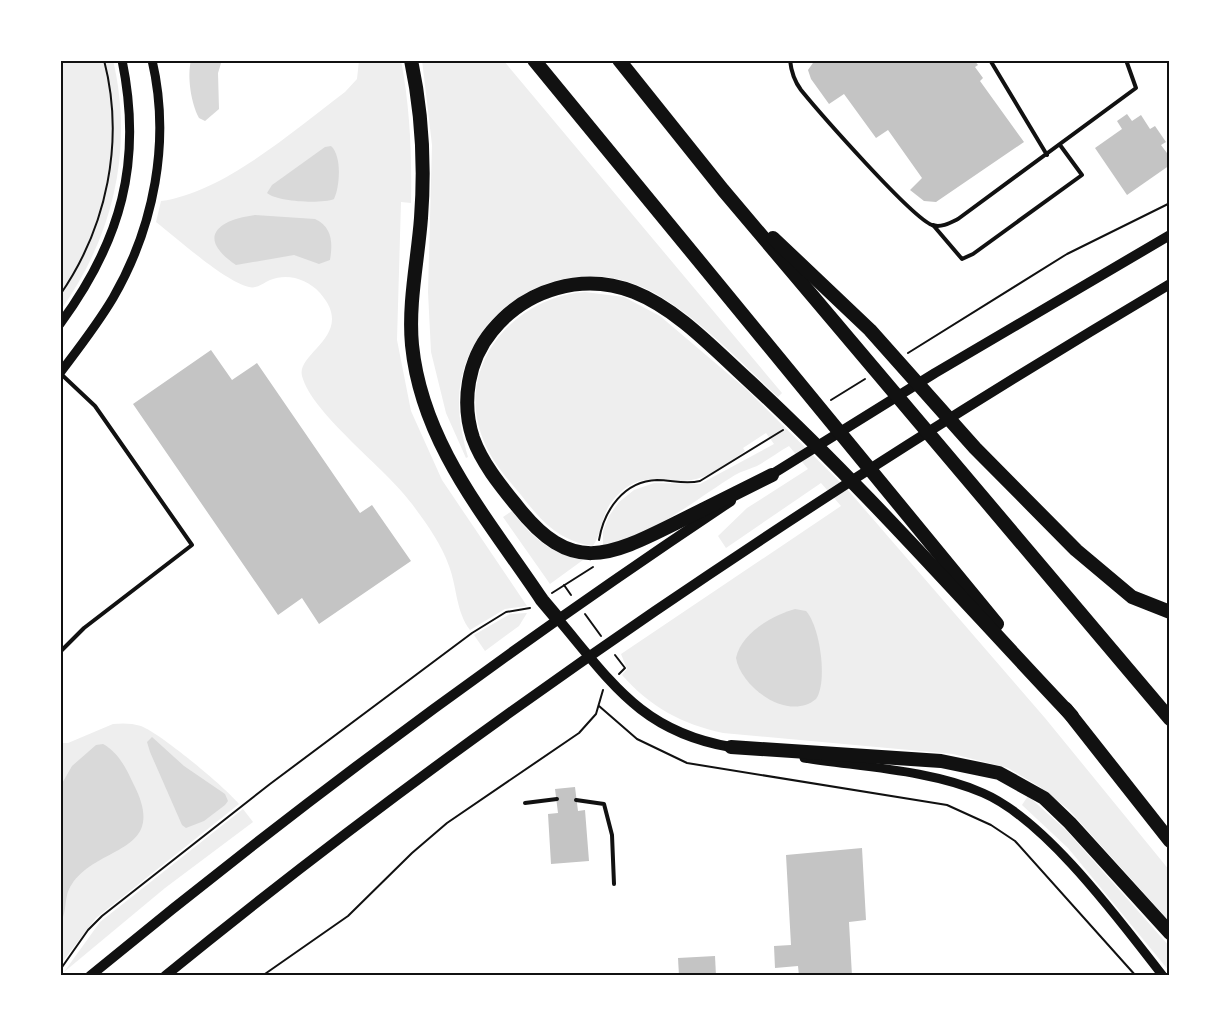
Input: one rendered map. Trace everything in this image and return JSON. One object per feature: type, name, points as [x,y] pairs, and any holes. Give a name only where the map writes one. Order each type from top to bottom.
[{"type":"highway","points":[[411,60],[423,157],[412,331],[419,386],[432,427],[451,467],[542,600],[558,619]]},
{"type":"highway","points":[[534,60],[1072,716],[1170,841]]},
{"type":"highway","points":[[619,60],[723,190],[1170,719]]},
{"type":"highway","points":[[723,190],[870,330],[975,448],[1076,550],[1132,597],[1170,612]]},
{"type":"highway","points":[[772,475],[633,545],[598,554],[562,547],[544,536],[530,522],[481,456],[472,434],[467,408],[468,385],[476,359],[484,341],[501,320],[538,294],[559,287],[588,283],[621,288],[652,301],[728,362],[826,455],[1072,716]]},
{"type":"highway","points":[[731,747],[941,761],[972,765],[1006,776],[1034,792],[1059,812],[1170,933]]},
{"type":"main road","points":[[90,976],[336,781],[558,619],[772,475],[867,415],[1170,235]]},
{"type":"main road","points":[[165,976],[384,804],[589,656],[898,451],[1170,284]]},
{"type":"main road","points":[[558,619],[621,693],[657,722],[694,739],[731,747]]},
{"type":"street","points":[[60,324],[100,263],[119,212],[128,174],[129,98],[122,60]]},
{"type":"street","points":[[60,373],[112,299],[135,255],[148,215],[160,134],[158,97],[152,60]]},
{"type":"street","points":[[731,747],[944,780],[995,798],[1020,814],[1042,835],[1163,976]]},
{"type":"lane","points":[[790,60],[800,88],[878,174],[920,217],[933,225],[962,259],[973,254],[1082,175],[1060,145]]},
{"type":"lane","points":[[990,60],[1047,155]]},
{"type":"lane","points":[[933,225],[944,225],[958,219],[1136,88],[1126,60]]},
{"type":"lane","points":[[60,373],[95,406],[192,545],[84,628],[60,651]]},
{"type":"lane","points":[[525,803],[557,799]]},
{"type":"lane","points":[[576,800],[604,804],[612,835],[614,884]]},
{"type":"path","points":[[60,295],[87,248],[107,191],[113,125],[111,95],[104,60]]},
{"type":"path","points":[[904,355],[1067,254],[1170,203]]},
{"type":"path","points":[[828,402],[866,379]]},
{"type":"path","points":[[60,970],[88,930],[102,916],[263,789],[472,633],[506,612],[528,610],[597,564],[605,516],[626,491],[652,481],[700,481],[789,426]]},
{"type":"path","points":[[262,976],[348,916],[412,853],[447,824],[579,733],[596,714],[603,690]]},
{"type":"path","points":[[599,706],[637,739],[687,763],[947,805],[991,825],[1015,841],[1136,976]]},
{"type":"shaded area","points":[[60,60],[113,60],[119,94],[121,127],[114,192],[106,223],[94,253],[60,311]]},
{"type":"shaded area","points":[[191,60],[222,60],[218,73],[219,109],[205,121],[199,118],[192,98],[189,74]]},
{"type":"shaded area","points":[[359,60],[401,60],[404,78],[410,131],[411,203],[401,202],[397,340],[411,411],[442,480],[527,606],[505,609],[470,630],[462,615],[446,558],[428,526],[401,490],[320,407],[302,376],[307,359],[323,341],[332,320],[330,308],[320,293],[309,284],[290,277],[270,280],[255,287],[239,283],[214,268],[156,222],[161,201],[210,186],[234,173],[281,141],[345,92],[357,79]]},
{"type":"shaded area","points":[[422,60],[503,60],[782,393],[778,397],[693,319],[674,305],[637,285],[609,278],[581,277],[553,282],[527,292],[504,308],[485,329],[470,353],[461,381],[459,400],[461,429],[468,457],[466,458],[446,413],[431,352],[428,292],[432,145]]},
{"type":"shaded area","points":[[331,146],[337,157],[339,171],[338,187],[334,199],[300,201],[267,193],[272,185],[325,147]]},
{"type":"shaded area","points":[[255,215],[315,219],[321,222],[330,236],[330,260],[319,264],[294,255],[236,265],[217,246],[214,239],[216,232],[230,221]]},
{"type":"shaded area","points":[[585,292],[624,297],[660,316],[746,389],[847,489],[1045,718],[1170,871],[1170,922],[1069,810],[1040,787],[1008,768],[953,754],[723,733],[694,725],[668,713],[644,696],[622,675],[627,669],[621,654],[841,506],[821,483],[726,548],[718,536],[747,508],[808,469],[789,446],[757,466],[735,475],[655,526],[621,541],[603,545],[603,531],[609,516],[619,502],[634,490],[654,483],[700,484],[774,444],[766,433],[743,448],[745,451],[728,463],[703,477],[684,481],[644,480],[624,489],[610,504],[593,546],[570,540],[552,528],[528,504],[490,455],[476,412],[477,386],[484,362],[496,340],[513,322],[535,307],[559,297]]},
{"type":"shaded area","points":[[512,511],[534,536],[551,549],[583,560],[550,584],[503,517]]},
{"type":"shaded area","points":[[795,609],[806,611],[811,618],[821,654],[822,668],[820,691],[816,699],[805,705],[793,707],[780,704],[756,690],[740,669],[736,658],[744,641],[759,626]]},
{"type":"shaded area","points":[[527,613],[519,626],[485,651],[474,635],[510,614]]},
{"type":"shaded area","points":[[113,724],[141,726],[163,739],[221,786],[239,804],[96,918],[60,965],[60,743],[68,743]]},
{"type":"shaded area","points":[[152,737],[184,766],[225,794],[228,801],[225,805],[204,821],[186,828],[182,825],[150,752],[147,742]]},
{"type":"shaded area","points":[[103,744],[117,756],[130,777],[142,806],[143,823],[137,836],[127,845],[98,861],[72,884],[67,894],[60,923],[60,787],[72,766],[96,745]]},
{"type":"shaded area","points":[[1028,796],[1066,830],[1170,947],[1170,972],[1068,848],[1022,805]]},
{"type":"shaded area","points":[[243,809],[253,822],[165,888],[64,972],[100,922]]},
{"type":"building","points":[[815,60],[974,60],[978,65],[975,67],[983,78],[980,81],[1024,142],[936,202],[924,201],[910,190],[922,178],[888,130],[876,138],[844,94],[829,104],[811,79],[808,70]]},
{"type":"building","points":[[1127,114],[1132,121],[1141,115],[1150,129],[1155,126],[1166,142],[1161,145],[1170,157],[1170,165],[1127,195],[1095,148],[1122,129],[1117,121]]},
{"type":"building","points":[[211,350],[232,380],[257,363],[360,513],[372,505],[411,561],[319,624],[302,598],[278,615],[133,404]]},
{"type":"building","points":[[575,787],[578,811],[585,810],[589,861],[551,864],[548,814],[558,813],[555,789]]},
{"type":"building","points":[[862,848],[866,920],[849,922],[852,976],[799,976],[798,966],[775,968],[774,946],[791,945],[786,855]]},
{"type":"building","points":[[715,956],[716,976],[679,976],[678,958]]}]
